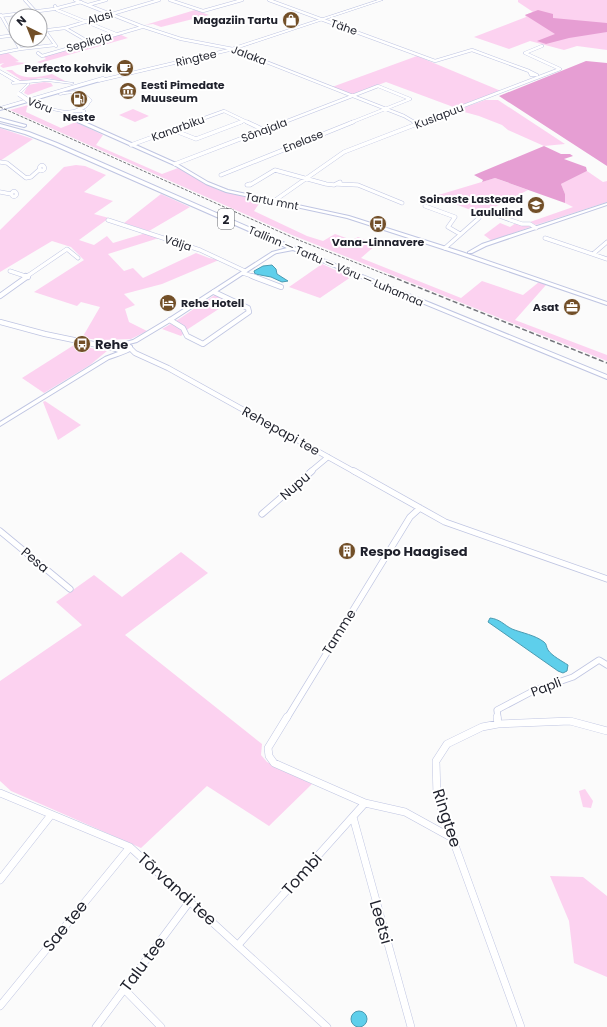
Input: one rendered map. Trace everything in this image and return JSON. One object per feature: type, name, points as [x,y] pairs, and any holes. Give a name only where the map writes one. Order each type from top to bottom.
[{"type":"highway","points":[[3,106],[34,102],[107,78]]},
{"type":"highway","points":[[3,106],[29,96],[89,82]]},
{"type":"highway","points":[[0,119],[28,128],[90,156]]},
{"type":"highway","name":"Tallinn — Tartu — Võru — Luhamaa","points":[[0,124],[22,128],[303,249],[607,373]]},
{"type":"highway","name":"Tallinn — Tartu — Võru — Luhamaa","points":[[0,124],[27,133],[104,165],[299,252],[607,377]]},
{"type":"highway","points":[[270,239],[278,245],[274,253]]},
{"type":"highway","points":[[274,253],[288,249],[299,252]]},
{"type":"main road","name":"Ringtee","points":[[322,19],[376,0]]},
{"type":"main road","name":"Ringtee","points":[[3,106],[89,82],[231,48],[381,0]]},
{"type":"main road","name":"Võru","points":[[0,72],[17,85],[20,93],[34,102],[61,111],[75,113]]},
{"type":"main road","name":"Ringtee","points":[[3,106],[107,78]]},
{"type":"main road","points":[[17,85],[47,80],[72,83],[107,78]]},
{"type":"main road","points":[[75,113],[81,116],[84,114],[94,100],[86,91],[87,87],[107,78]]},
{"type":"main road","points":[[17,85],[49,82],[54,84],[53,87],[29,96]]},
{"type":"main road","points":[[20,93],[28,84]]},
{"type":"main road","points":[[34,102],[75,92],[89,98],[89,102],[75,113]]},
{"type":"main road","name":"Võru","points":[[34,102],[75,113]]},
{"type":"main road","points":[[61,111],[74,110],[86,105]]},
{"type":"main road","points":[[75,113],[85,112]]},
{"type":"street","points":[[25,0],[27,8]]},
{"type":"street","name":"Jalaka","points":[[75,0],[142,27],[186,41],[231,48],[386,109],[418,124]]},
{"type":"street","points":[[88,5],[106,0]]},
{"type":"street","name":"Alasi","points":[[48,30],[65,28],[159,0]]},
{"type":"street","points":[[170,0],[203,11],[242,0]]},
{"type":"street","name":"Tähe","points":[[269,0],[437,61],[472,50]]},
{"type":"street","points":[[48,10],[81,2]]},
{"type":"street","points":[[26,5],[31,5],[32,8]]},
{"type":"street","points":[[55,6],[57,9],[116,34]]},
{"type":"street","points":[[0,16],[8,29]]},
{"type":"street","name":"Sepikoja","points":[[38,53],[42,56],[142,27]]},
{"type":"street","points":[[65,28],[89,42]]},
{"type":"street","points":[[48,34],[59,51]]},
{"type":"street","points":[[0,53],[55,44]]},
{"type":"street","points":[[471,45],[472,50],[529,71]]},
{"type":"street","name":"Kuslapuu","points":[[274,201],[338,155],[560,69],[525,53],[542,46]]},
{"type":"street","name":"Sõnajala","points":[[174,164],[378,86],[410,99],[386,109]]},
{"type":"street","name":"Enelase","points":[[221,175],[386,109]]},
{"type":"street","name":"Kanarbiku","points":[[131,145],[224,111],[244,121]]},
{"type":"street","name":"Võru","points":[[75,113],[74,118],[106,134]]},
{"type":"street","points":[[81,116],[79,118],[82,122]]},
{"type":"street","points":[[174,130],[196,139],[244,121],[264,130]]},
{"type":"street","name":"Tartu mnt","points":[[106,134],[174,164],[220,188],[249,197],[342,216],[445,248],[466,252],[476,259],[607,303]]},
{"type":"street","points":[[1,162],[7,163],[26,178],[31,177],[40,170]]},
{"type":"street","points":[[250,184],[275,170],[326,184],[338,183],[358,185],[402,203]]},
{"type":"street","points":[[0,192],[11,194]]},
{"type":"street","points":[[466,252],[607,204]]},
{"type":"street","points":[[425,206],[456,217],[448,227],[460,234]]},
{"type":"street","points":[[488,212],[522,224],[530,224],[536,228]]},
{"type":"street","points":[[445,248],[479,218]]},
{"type":"street","name":"Välja","points":[[108,220],[200,250],[244,272],[281,287]]},
{"type":"street","points":[[546,238],[607,259]]},
{"type":"street","points":[[594,254],[607,242]]},
{"type":"street","points":[[0,296],[68,249],[78,258]]},
{"type":"street","points":[[98,364],[116,348],[145,335],[170,320],[274,253]]},
{"type":"street","points":[[10,271],[28,277]]},
{"type":"street","points":[[170,320],[183,328],[187,336],[203,344],[249,312],[248,308],[214,292]]},
{"type":"street","points":[[0,322],[46,334],[116,348],[122,352]]},
{"type":"street","points":[[0,424],[113,355],[130,348],[145,335]]},
{"type":"street","points":[[97,344],[125,344],[130,348]]},
{"type":"street","name":"Rehepapi tee","points":[[130,348],[135,353],[168,368],[420,508]]},
{"type":"street","name":"Rehepapi tee","points":[[122,352],[142,356]]},
{"type":"street","name":"Nupu","points":[[262,514],[328,457]]},
{"type":"street","points":[[420,508],[465,530],[607,579]]},
{"type":"street","name":"Tamme","points":[[420,508],[410,517],[268,748],[269,756],[274,763],[366,803],[405,812],[454,840]]},
{"type":"street","name":"Pesa","points":[[0,531],[70,589]]},
{"type":"street","name":"Papli","points":[[498,724],[497,710],[500,708],[535,690],[573,677],[599,660],[607,665]]},
{"type":"street","name":"Ringtee","points":[[521,1027],[436,789],[436,761],[447,744],[482,727],[498,724],[570,721],[607,731]]},
{"type":"street","name":"Tõrvandi tee","points":[[0,793],[130,846],[327,1027]]},
{"type":"street","name":"Tombi","points":[[238,945],[366,803]]},
{"type":"street","points":[[0,880],[52,815]]},
{"type":"street","name":"Leetsi","points":[[353,817],[410,1027]]},
{"type":"street","name":"Sae tee","points":[[0,1006],[130,846]]},
{"type":"street","name":"Talu tee","points":[[96,1027],[190,901]]},
{"type":"street","points":[[124,989],[161,1027]]},
{"type":"shaded area","points":[[518,0],[607,0],[607,50],[577,46],[564,50],[530,41],[509,49],[474,37],[526,17],[525,15],[533,12],[518,2]]},
{"type":"shaded area","points":[[195,10],[209,15],[161,27],[153,24],[145,25]]},
{"type":"shaded area","points":[[538,10],[553,14],[553,18],[607,23],[607,32],[569,38],[546,44],[537,41],[555,34],[525,15]]},
{"type":"shaded area","points":[[119,34],[128,38],[40,63],[37,62],[46,59],[43,56]]},
{"type":"shaded area","points":[[7,52],[19,61],[15,62],[27,63],[3,68],[0,66],[4,63],[0,64],[0,53]]},
{"type":"shaded area","points":[[417,56],[501,91],[456,108],[386,82],[352,95],[332,87]]},
{"type":"shaded area","points":[[586,61],[607,63],[607,166],[499,96]]},
{"type":"shaded area","points":[[6,70],[12,70],[25,77],[52,74],[67,82],[50,78],[39,78],[25,82],[12,77],[23,81]]},
{"type":"shaded area","points":[[44,82],[51,83],[53,86],[28,95],[24,93],[28,85]]},
{"type":"shaded area","points":[[485,100],[498,100],[565,144],[544,146],[508,130],[502,125],[479,116],[457,110]]},
{"type":"shaded area","points":[[28,105],[30,106],[27,107],[26,112],[61,128],[76,122],[103,135],[96,145],[162,174],[178,168],[218,190],[261,201],[254,211],[307,236],[323,241],[335,234],[352,240],[358,237],[377,244],[361,258],[461,298],[482,281],[523,295],[539,282],[546,285],[515,320],[607,355],[607,361],[292,235],[10,110]]},
{"type":"shaded area","points":[[133,109],[149,116],[135,122],[119,115]]},
{"type":"shaded area","points":[[0,128],[33,139],[0,161]]},
{"type":"shaded area","points":[[544,146],[561,154],[570,154],[573,156],[564,159],[586,167],[587,171],[561,184],[565,194],[565,203],[495,178],[482,182],[483,180],[474,175]]},
{"type":"shaded area","points":[[76,165],[85,166],[106,175],[84,192],[113,201],[94,214],[109,218],[79,240],[94,245],[107,236],[113,243],[146,233],[159,238],[108,254],[124,271],[133,268],[143,278],[196,253],[219,260],[162,284],[124,294],[135,305],[125,309],[129,322],[147,331],[131,339],[101,340],[82,338],[100,307],[81,302],[77,306],[34,292],[84,260],[71,247],[52,241],[0,272],[0,230],[64,167]]},
{"type":"shaded area","points":[[587,171],[603,182],[607,181],[607,202],[536,225],[530,222],[573,207],[565,203],[565,194],[561,184]]},
{"type":"shaded area","points":[[495,178],[528,190],[485,212],[468,209],[435,196]]},
{"type":"shaded area","points":[[161,194],[190,207],[149,231],[124,223]]},
{"type":"shaded area","points":[[500,223],[510,227],[516,223],[529,225],[530,227],[492,241],[484,235]]},
{"type":"shaded area","points":[[322,264],[351,277],[320,298],[289,287]]},
{"type":"shaded area","points":[[216,294],[231,301],[188,329],[181,336],[162,329],[179,319]]},
{"type":"shaded area","points":[[74,345],[107,351],[90,365],[44,393],[22,378]]},
{"type":"shaded area","points":[[45,401],[81,425],[58,440],[43,402]]},
{"type":"shaded area","points":[[181,552],[208,573],[125,635],[262,744],[261,755],[267,762],[312,784],[269,826],[207,786],[141,848],[11,791],[0,781],[0,681],[82,625],[56,602],[94,575],[122,597]]},
{"type":"shaded area","points":[[585,789],[593,801],[591,808],[583,807],[579,791]]},
{"type":"shaded area","points":[[550,876],[583,877],[607,896],[607,977],[574,963],[569,921]]},
{"type":"water","points":[[272,265],[276,269],[277,274],[288,281],[282,282],[271,277],[255,274],[254,271],[263,266]]},
{"type":"water","points":[[490,618],[502,622],[512,629],[533,636],[544,642],[550,652],[568,665],[567,671],[563,673],[558,671],[488,622]]},
{"type":"water","points":[[356,1011],[362,1011],[367,1016],[365,1025],[362,1027],[356,1027],[351,1022],[351,1016]]},
{"type":"railway","points":[[0,107],[296,239],[392,277]]},
{"type":"railway","points":[[390,276],[607,363]]},
{"type":"place","name":"Magaziin Tartu","points":[[291,20]]},
{"type":"place","name":"Perfecto kohvik","points":[[125,68]]},
{"type":"place","name":"Eesti Pimedate Muuseum","points":[[128,91]]},
{"type":"place","name":"Neste","points":[[79,99]]},
{"type":"place","name":"Soinaste Lasteaed Laululind","points":[[536,205]]},
{"type":"place","name":"Vana-Linnavere","points":[[378,224]]},
{"type":"place","name":"Rehe Hotell","points":[[168,303]]},
{"type":"place","name":"Asat","points":[[572,307]]},
{"type":"place","name":"Rehe","points":[[82,344]]},
{"type":"place","name":"Respo Haagised","points":[[347,551]]}]
